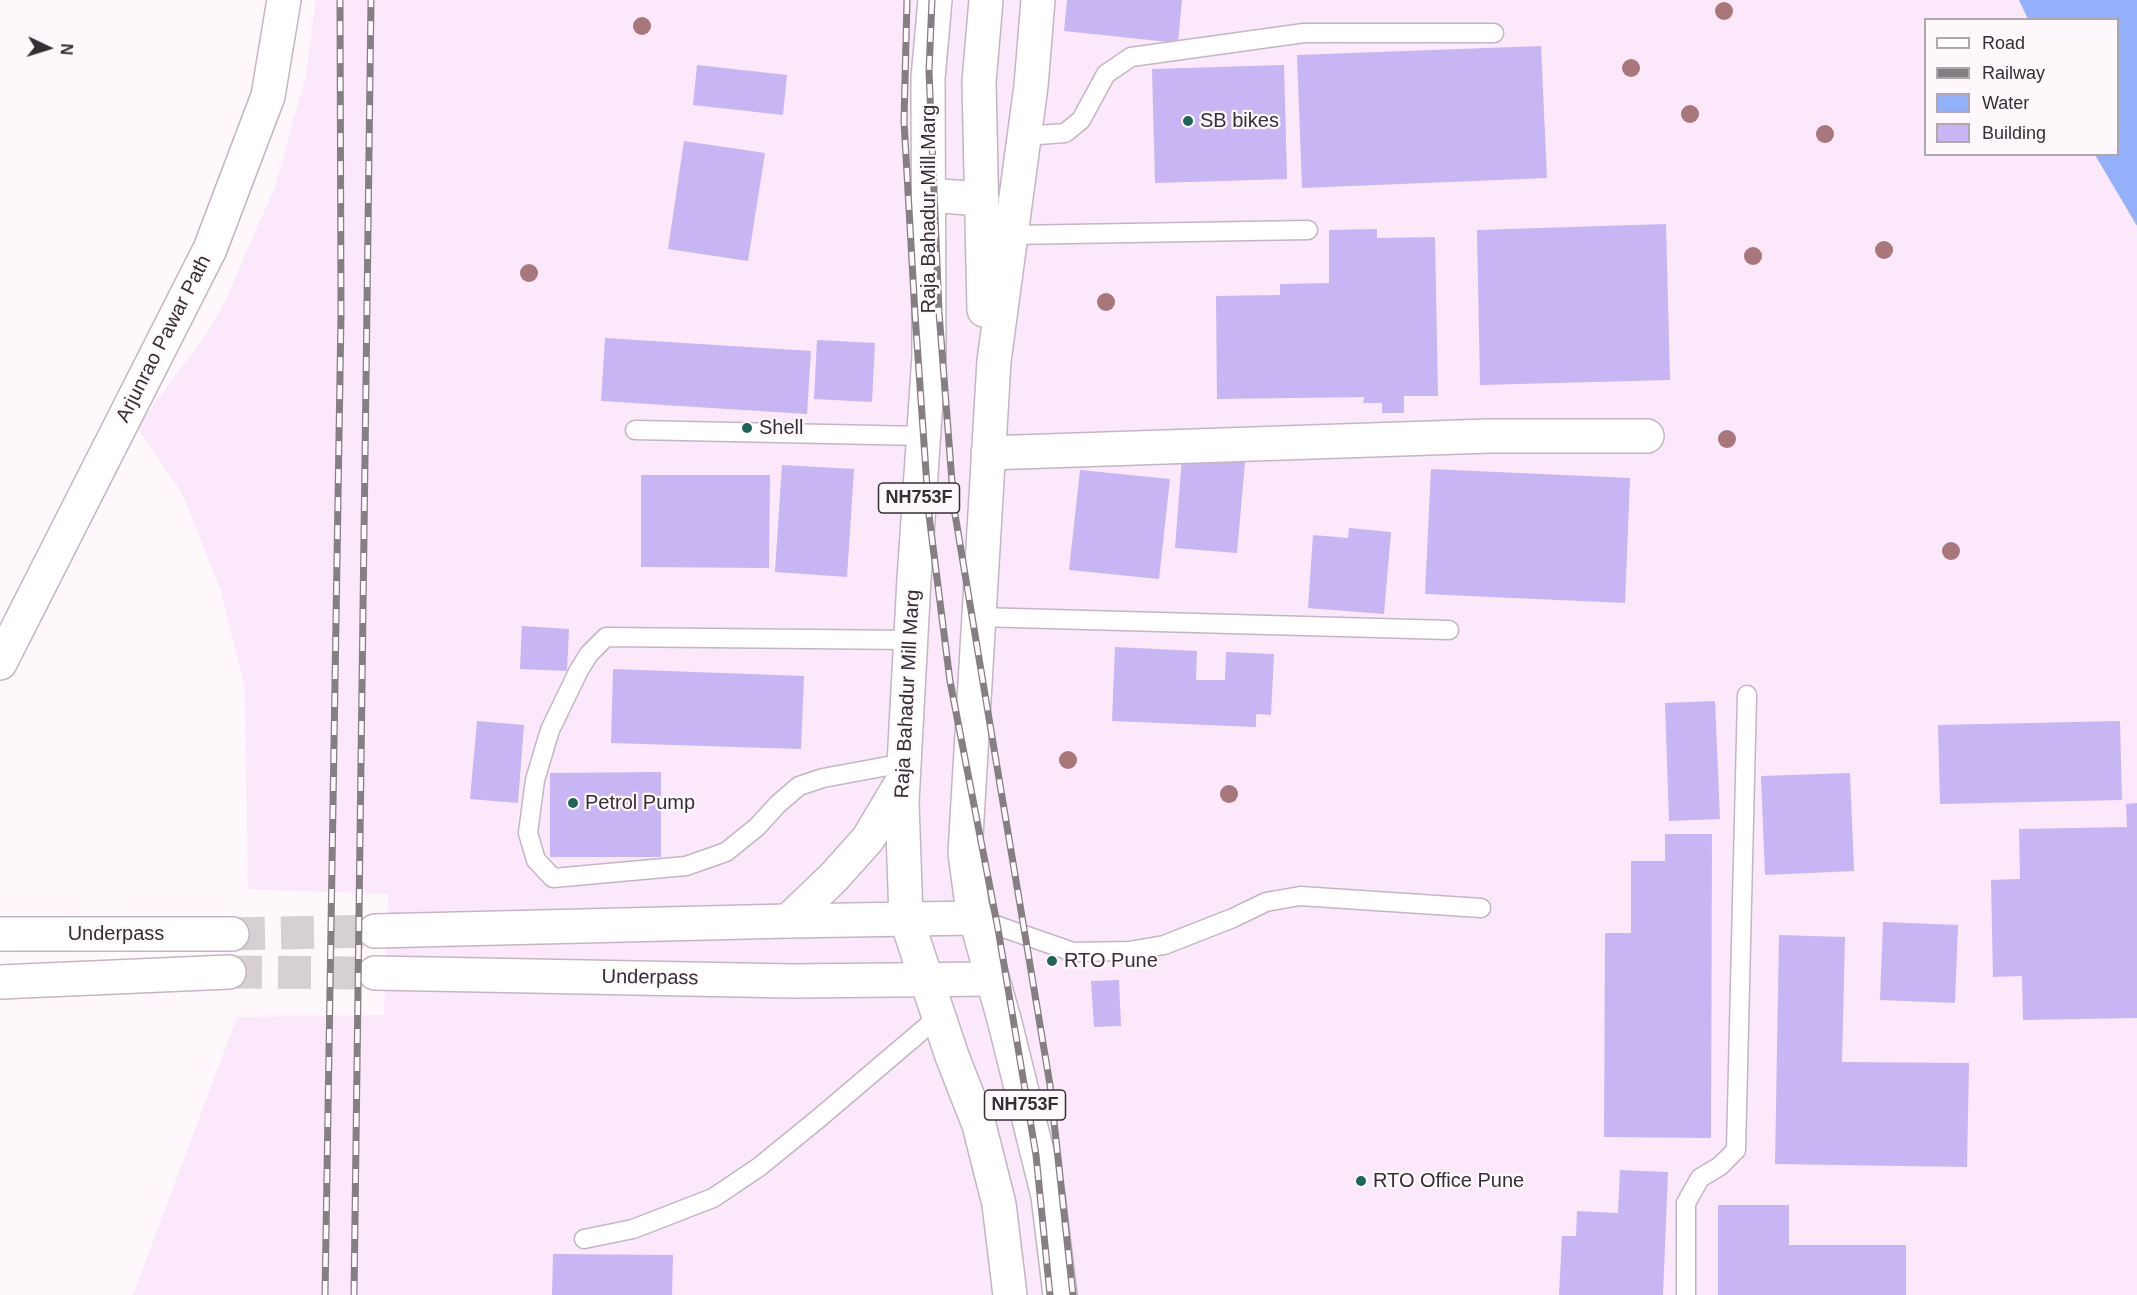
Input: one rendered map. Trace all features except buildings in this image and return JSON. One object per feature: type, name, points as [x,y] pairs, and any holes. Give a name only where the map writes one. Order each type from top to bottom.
[{"type":"main road","name":"Arjunrao Pawar Path","points":[[0,663],[210,249],[268,96],[285,0]]},
{"type":"main road","name":"Raja Bahadur Mill Marg","points":[[935,0],[928,78],[929,355],[904,771],[906,918],[938,1017],[979,1125],[999,1204],[1010,1295]]},
{"type":"main road","name":"NH753F","points":[[986,0],[979,82],[988,453]]},
{"type":"main road","name":"NH753F","points":[[1038,0],[1025,136],[994,361],[965,853],[975,918],[1005,1023],[1048,1196],[1060,1295]]},
{"type":"main road","points":[[928,195],[982,199]]},
{"type":"main road","points":[[988,453],[1477,436],[1647,436]]},
{"type":"main road","points":[[788,921],[833,878],[867,839],[904,771]]},
{"type":"main road","points":[[375,931],[975,918]]},
{"type":"main road","name":"Underpass","points":[[0,934],[232,934]]},
{"type":"main road","name":"Underpass","points":[[0,982],[229,972]]},
{"type":"main road","name":"Underpass","points":[[375,973],[793,981],[992,979]]},
{"type":"lane","points":[[1025,136],[1065,133],[1081,120],[1106,74],[1131,57],[1304,33],[1494,33]]},
{"type":"lane","points":[[1011,235],[1308,230]]},
{"type":"lane","points":[[635,430],[923,436]]},
{"type":"lane","points":[[978,617],[1449,630]]},
{"type":"lane","points":[[904,771],[823,778],[799,786],[757,827],[726,852],[686,866],[554,878],[536,860],[528,833],[535,780],[550,730],[589,654],[606,637],[911,640]]},
{"type":"lane","points":[[1686,1295],[1686,1203],[1700,1178],[1720,1166],[1736,1150],[1747,695]]},
{"type":"lane","points":[[975,918],[1073,952],[1129,951],[1164,945],[1233,918],[1266,902],[1300,896],[1480,908]]},
{"type":"lane","points":[[584,1239],[633,1229],[713,1198],[759,1167],[938,1017]]},
{"type":"shaded area","points":[[316,0],[2019,0],[2028,18],[1924,18],[1924,156],[2096,156],[2137,226],[2137,1295],[133,1295],[237,1017],[384,1015],[388,894],[248,889],[245,687],[221,591],[182,493],[137,427],[209,330],[225,301],[275,187],[306,75]]},
{"type":"water","points":[[2019,0],[2137,0],[2137,226],[2096,156],[2119,156],[2119,18],[2028,18]]},
{"type":"tunnel","points":[[232,934],[375,931]]},
{"type":"tunnel","points":[[229,972],[375,973]]},
{"type":"railway","points":[[325,1295],[341,314],[340,0]]},
{"type":"railway","points":[[354,1295],[371,0]]},
{"type":"railway","points":[[907,0],[904,121],[929,515],[950,681],[998,929],[1036,1155],[1050,1295]]},
{"type":"railway","points":[[932,0],[929,71],[939,312],[954,508],[1050,1085],[1073,1295]]},
{"type":"place","name":"SB bikes","points":[[1188,121]]},
{"type":"place","name":"Shell","points":[[747,428]]},
{"type":"place","name":"Petrol Pump","points":[[573,803]]},
{"type":"place","name":"RTO Pune","points":[[1052,961]]},
{"type":"place","name":"RTO Office Pune","points":[[1361,1181]]}]
